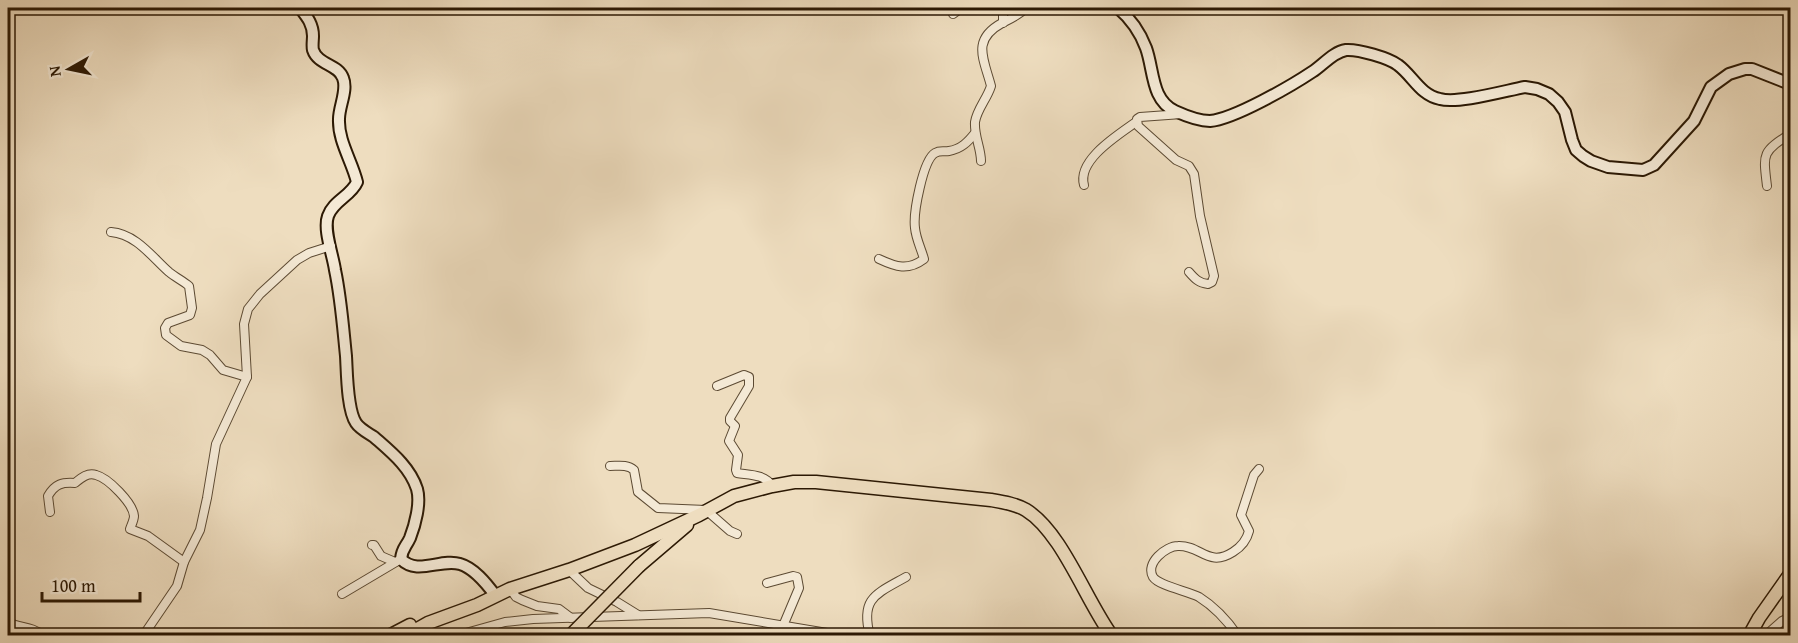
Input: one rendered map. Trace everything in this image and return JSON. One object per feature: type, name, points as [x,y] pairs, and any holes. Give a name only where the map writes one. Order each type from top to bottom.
[{"type":"main road","points":[[405,636],[444,616],[477,605],[510,589],[635,545],[734,496],[794,482],[816,482],[991,500],[1017,506],[1034,517],[1050,534],[1112,636]]},
{"type":"main road","points":[[570,636],[639,566],[703,512]]},
{"type":"main road","points":[[1749,636],[1759,618],[1791,574]]},
{"type":"main road","points":[[389,636],[456,604],[495,595]]},
{"type":"street","points":[[300,8],[313,28],[313,50],[318,58],[338,70],[344,79],[339,119],[340,131],[357,182],[354,189],[338,201],[328,215],[326,231],[337,278],[347,386],[355,422],[404,466],[418,491],[414,525],[398,560],[342,594]]},
{"type":"street","points":[[953,14],[961,8]]},
{"type":"street","points":[[1003,8],[1003,22]]},
{"type":"street","points":[[981,161],[981,151],[975,133],[975,119],[991,86],[981,54],[981,46],[992,28],[1016,16],[1026,8]]},
{"type":"street","points":[[1118,8],[1138,30],[1147,49],[1158,94],[1165,105],[1183,114],[1209,121],[1221,119],[1278,92],[1313,72],[1339,52],[1348,50],[1362,52],[1397,64],[1416,85],[1438,99],[1453,101],[1525,87],[1549,94],[1565,112],[1576,150],[1591,161],[1608,167],[1642,170],[1654,165],[1694,121],[1711,87],[1729,74],[1752,69],[1791,84]]},
{"type":"street","points":[[1084,185],[1082,177],[1084,170],[1103,145],[1137,119],[1183,114]]},
{"type":"street","points":[[1136,122],[1176,160],[1189,166],[1194,174],[1203,235],[1214,276],[1212,282],[1201,283],[1189,272]]},
{"type":"street","points":[[879,259],[894,266],[906,267],[924,259],[916,236],[914,211],[927,164],[931,155],[938,151],[947,152],[959,148],[975,133]]},
{"type":"street","points":[[1767,186],[1764,162],[1766,153],[1771,146],[1791,134]]},
{"type":"street","points":[[111,232],[120,233],[132,239],[171,274],[189,286],[192,308],[190,315],[168,323],[165,328],[166,335],[181,346],[202,350],[224,370],[247,377]]},
{"type":"street","points":[[143,636],[177,586],[184,562],[200,530],[216,444],[247,377],[244,324],[248,309],[260,294],[297,260],[309,253],[331,246]]},
{"type":"street","points":[[717,386],[744,375],[749,377],[749,386],[730,418],[735,426],[729,441],[738,455],[737,473],[764,477],[772,486]]},
{"type":"street","points":[[610,466],[628,466],[634,470],[638,492],[658,508],[703,512],[737,534]]},
{"type":"street","points":[[1238,636],[1220,613],[1199,597],[1159,582],[1153,576],[1151,569],[1154,560],[1168,548],[1176,545],[1215,559],[1224,558],[1237,550],[1248,537],[1249,531],[1241,515],[1258,469]]},
{"type":"street","points":[[50,512],[48,496],[56,485],[63,482],[75,483],[84,476],[94,474],[105,479],[129,502],[134,516],[130,530],[148,536],[184,562]]},
{"type":"street","points":[[372,545],[381,556],[414,566],[458,563],[478,576],[495,595]]},
{"type":"street","points":[[569,570],[588,588],[639,616]]},
{"type":"street","points":[[767,582],[797,577],[799,588],[783,626]]},
{"type":"street","points":[[870,636],[866,614],[869,603],[878,594],[906,577]]},
{"type":"street","points":[[510,589],[516,597],[522,600],[537,606],[559,609],[571,618]]},
{"type":"street","points":[[455,636],[472,629],[505,622],[709,613],[845,636]]},
{"type":"street","points":[[1765,636],[1782,621],[1791,617]]},
{"type":"street","points":[[8,622],[29,627],[44,636]]}]
